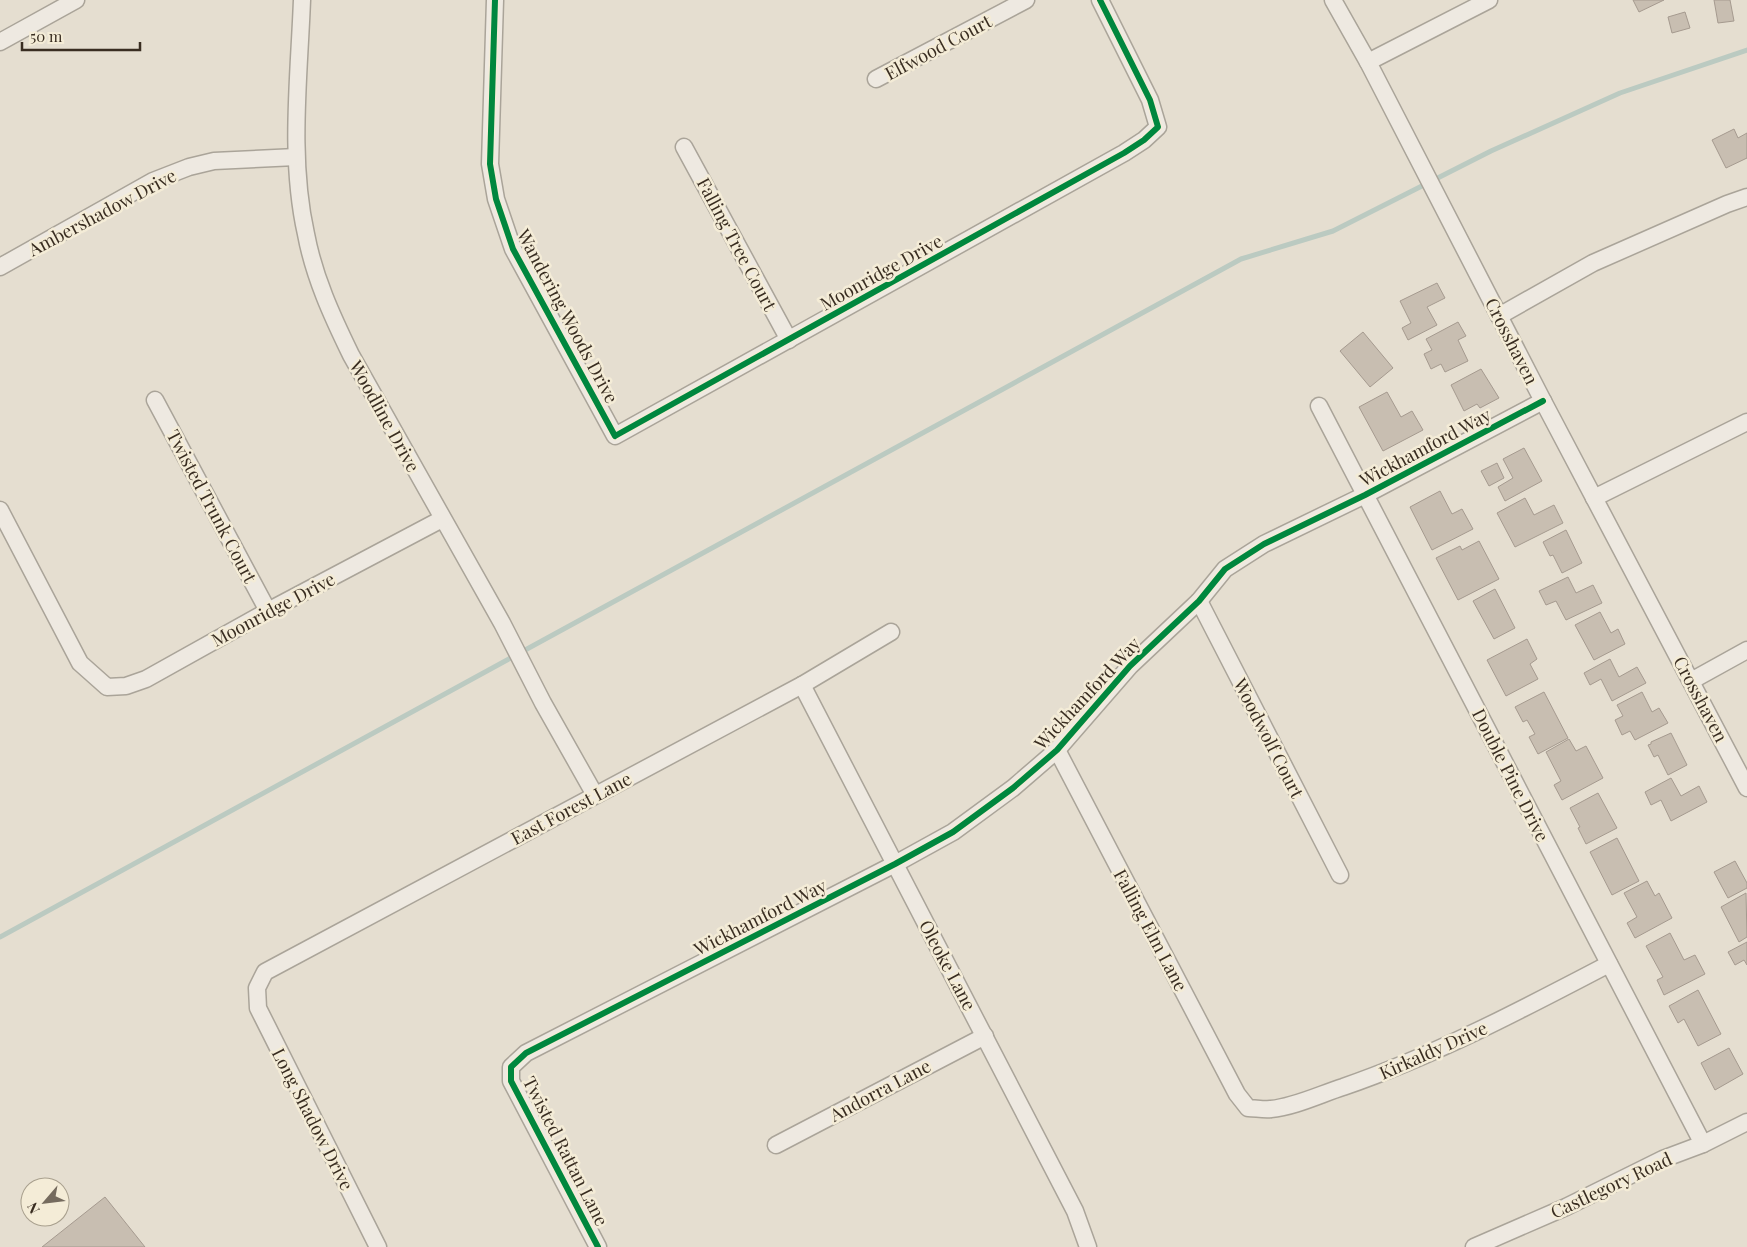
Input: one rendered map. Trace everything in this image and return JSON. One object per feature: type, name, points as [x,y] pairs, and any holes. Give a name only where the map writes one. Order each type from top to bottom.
[{"type":"street","points":[[0,42],[76,0]]},
{"type":"street","name":"Woodline Drive","points":[[302,0],[296,157],[299,195],[316,275],[351,355],[502,623],[595,795]]},
{"type":"street","name":"Wandering Woods Drive","points":[[495,0],[490,164],[496,199],[513,249],[615,436]]},
{"type":"street","name":"Elfwood Court","points":[[876,79],[1026,0]]},
{"type":"street","name":"Moonridge Drive","points":[[615,436],[1144,140],[1158,127],[1150,100],[1100,0]]},
{"type":"street","name":"Crosshaven","points":[[1333,0],[1368,62],[1543,401],[1747,788]]},
{"type":"street","points":[[1368,62],[1489,0]]},
{"type":"street","name":"Falling Tree Court","points":[[684,147],[789,340]]},
{"type":"street","name":"Ambershadow Drive","points":[[0,267],[153,181],[189,167],[221,160],[296,157]]},
{"type":"street","points":[[1499,316],[1593,263],[1747,197]]},
{"type":"street","name":"Twisted Trunk Court","points":[[156,400],[268,611]]},
{"type":"street","name":"Wickhamford Way","points":[[511,1067],[526,1053],[895,864],[953,832],[1013,788],[1057,750],[1130,666],[1199,601],[1225,569],[1264,544],[1365,496],[1543,401]]},
{"type":"street","name":"Double Pine Drive","points":[[1319,406],[1703,1144]]},
{"type":"street","points":[[1594,498],[1747,422]]},
{"type":"street","name":"Moonridge Drive","points":[[0,510],[80,663],[107,687],[126,686],[146,679],[268,611],[442,519]]},
{"type":"street","name":"Woodwolf Court","points":[[1199,601],[1340,875]]},
{"type":"street","name":"East Forest Lane","points":[[257,988],[265,972],[802,685],[891,632]]},
{"type":"street","points":[[1691,681],[1747,650]]},
{"type":"street","name":"Oleoke Lane","points":[[802,685],[1075,1211],[1088,1247]]},
{"type":"street","name":"Falling Elm Lane","points":[[1057,750],[1237,1094],[1248,1108]]},
{"type":"street","name":"Kirkaldy Drive","points":[[1248,1108],[1271,1109],[1372,1077],[1417,1059],[1523,1009],[1609,964]]},
{"type":"street","name":"Long Shadow Drive","points":[[257,988],[258,1008],[264,1023],[378,1247]]},
{"type":"street","name":"Andorra Lane","points":[[776,1145],[985,1036]]},
{"type":"street","name":"Twisted Rattan Lane","points":[[511,1067],[511,1081],[598,1247]]},
{"type":"street","name":"Castlegory Road","points":[[1474,1247],[1566,1207],[1663,1159],[1703,1144],[1747,1122]]},
{"type":"building","points":[[1633,0],[1664,0],[1639,12]]},
{"type":"building","points":[[1714,0],[1730,0],[1734,21],[1718,23]]},
{"type":"building","points":[[1685,12],[1690,28],[1672,33],[1668,17]]},
{"type":"building","points":[[1734,129],[1738,138],[1747,133],[1747,158],[1726,168],[1712,140]]},
{"type":"building","points":[[1437,283],[1445,298],[1427,307],[1437,325],[1408,340],[1402,328],[1411,323],[1400,301]]},
{"type":"building","points":[[1458,322],[1466,336],[1458,340],[1468,361],[1445,372],[1441,364],[1431,369],[1424,354],[1432,350],[1426,339]]},
{"type":"building","points":[[1363,332],[1393,368],[1370,387],[1340,351]]},
{"type":"building","points":[[1481,369],[1499,398],[1480,408],[1477,404],[1464,411],[1451,385]]},
{"type":"building","points":[[1387,392],[1401,417],[1412,411],[1423,430],[1383,451],[1359,407]]},
{"type":"building","points":[[1524,448],[1542,481],[1505,501],[1498,487],[1513,478],[1503,459]]},
{"type":"building","points":[[1497,463],[1504,478],[1489,486],[1481,471]]},
{"type":"building","points":[[1440,491],[1452,514],[1462,509],[1473,529],[1432,550],[1410,507]]},
{"type":"building","points":[[1525,498],[1534,515],[1554,505],[1563,523],[1515,547],[1497,513]]},
{"type":"building","points":[[1566,530],[1582,563],[1562,573],[1553,555],[1550,556],[1543,542]]},
{"type":"building","points":[[1479,541],[1499,579],[1458,600],[1436,558],[1460,546],[1462,550]]},
{"type":"building","points":[[1568,577],[1576,593],[1593,585],[1602,603],[1566,620],[1556,601],[1546,605],[1539,591]]},
{"type":"building","points":[[1495,589],[1515,628],[1494,639],[1473,601]]},
{"type":"building","points":[[1600,612],[1611,633],[1618,629],[1625,644],[1594,660],[1575,625]]},
{"type":"building","points":[[1527,639],[1537,659],[1530,664],[1538,679],[1506,696],[1487,660]]},
{"type":"building","points":[[1610,659],[1619,677],[1637,667],[1646,683],[1612,701],[1601,679],[1590,685],[1584,673]]},
{"type":"building","points":[[1544,692],[1568,738],[1538,754],[1529,737],[1535,734],[1527,720],[1523,722],[1515,707]]},
{"type":"building","points":[[1642,692],[1652,712],[1659,708],[1668,723],[1635,740],[1630,731],[1622,735],[1615,720],[1623,716],[1617,705]]},
{"type":"building","points":[[1671,733],[1687,765],[1668,775],[1658,755],[1654,757],[1648,745]]},
{"type":"building","points":[[1569,739],[1576,751],[1586,746],[1603,778],[1562,800],[1554,785],[1561,781],[1546,752]]},
{"type":"building","points":[[1671,778],[1681,796],[1699,786],[1707,802],[1671,821],[1661,800],[1651,805],[1645,792]]},
{"type":"building","points":[[1598,793],[1617,828],[1586,844],[1570,808]]},
{"type":"building","points":[[1617,838],[1639,881],[1612,895],[1590,852]]},
{"type":"building","points":[[1735,861],[1747,883],[1747,888],[1728,898],[1714,872]]},
{"type":"building","points":[[1647,881],[1655,896],[1659,893],[1672,918],[1635,938],[1627,923],[1637,917],[1624,893]]},
{"type":"building","points":[[1746,893],[1747,937],[1739,942],[1721,907]]},
{"type":"building","points":[[1670,933],[1684,960],[1695,955],[1705,974],[1664,995],[1657,980],[1663,977],[1646,946]]},
{"type":"building","points":[[1747,942],[1747,965],[1744,960],[1735,965],[1728,952]]},
{"type":"building","points":[[1698,990],[1721,1034],[1698,1046],[1684,1019],[1678,1023],[1669,1006]]},
{"type":"building","points":[[1729,1048],[1743,1074],[1715,1090],[1701,1063]]},
{"type":"building","points":[[105,1197],[145,1247],[42,1247],[67,1227],[70,1227],[70,1225]]},
{"type":"waterway","points":[[0,937],[1241,259],[1333,231],[1491,151],[1620,93],[1747,50]]},
{"type":"cycle path","points":[[495,0],[490,164],[496,199],[513,249],[615,436],[1124,153],[1144,140],[1158,127],[1150,100],[1100,0]]},
{"type":"cycle path","points":[[598,1247],[511,1081],[511,1067],[526,1053],[895,864],[953,832],[1013,788],[1057,750],[1130,666],[1199,601],[1225,569],[1264,544],[1365,495],[1543,401]]}]
